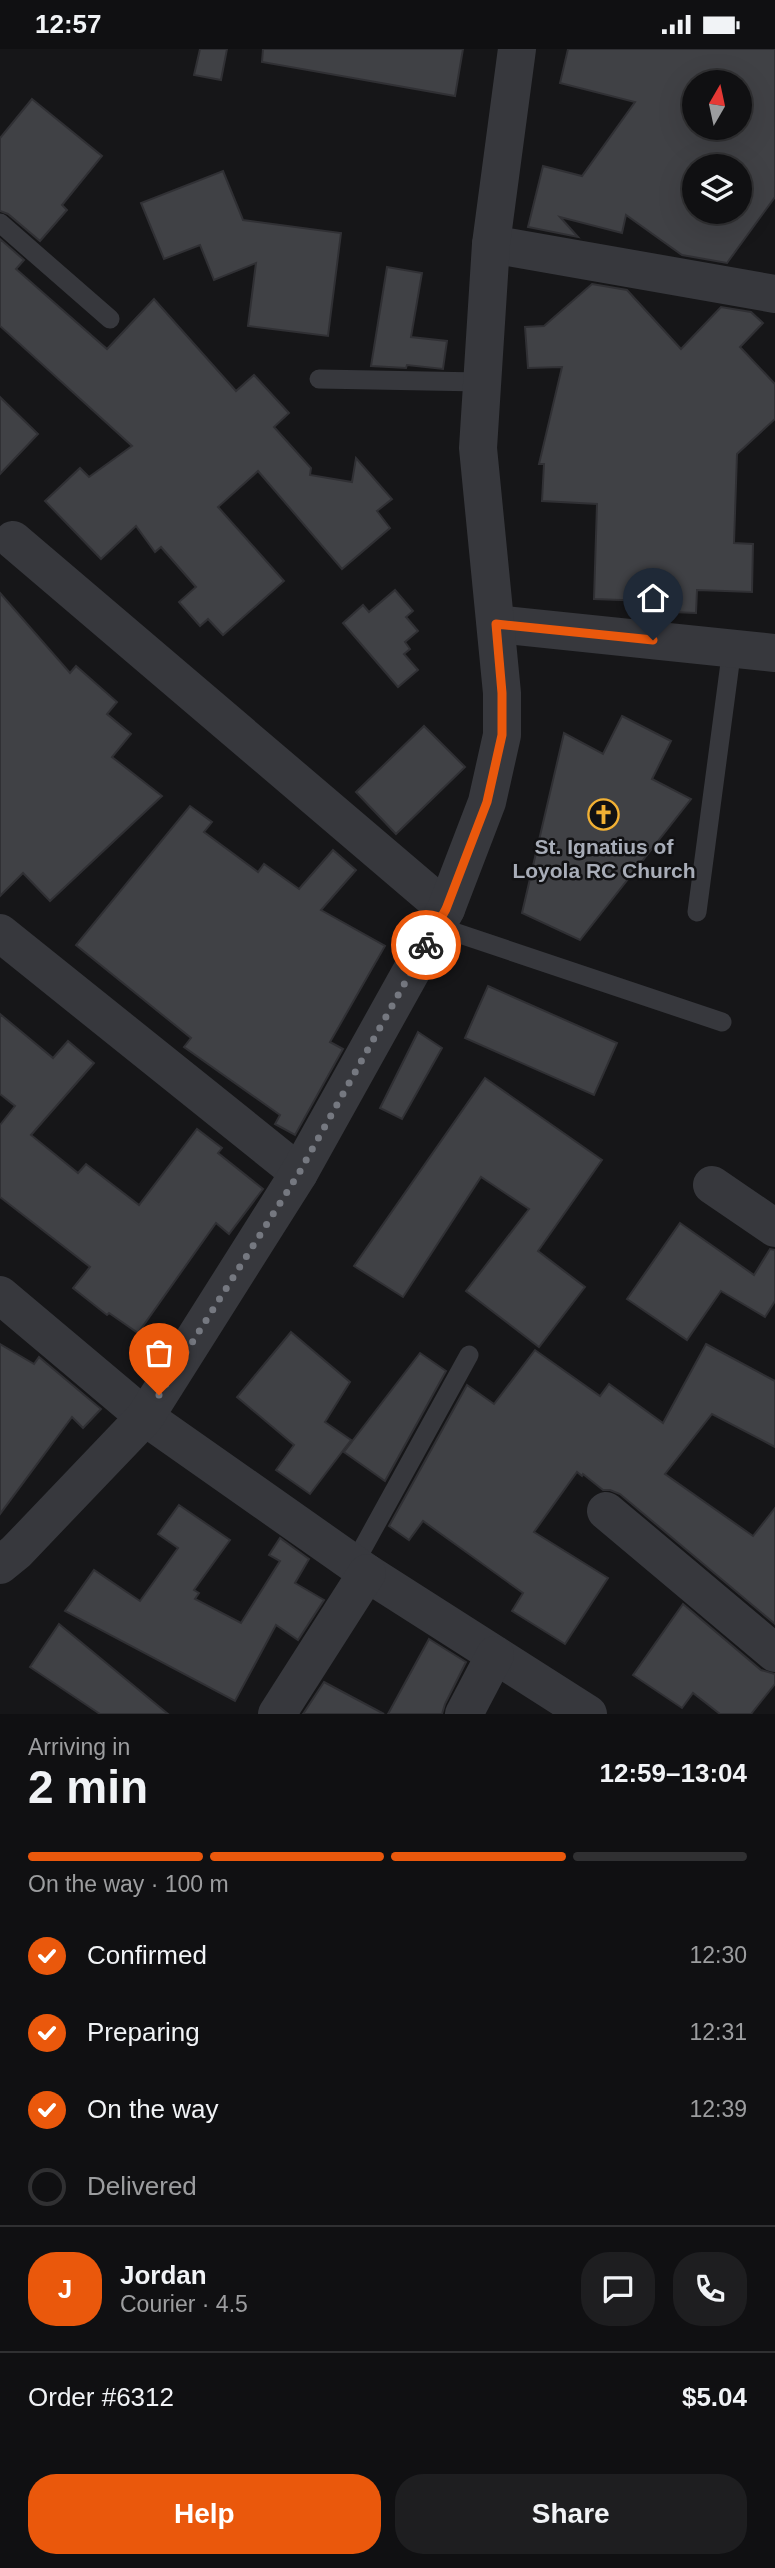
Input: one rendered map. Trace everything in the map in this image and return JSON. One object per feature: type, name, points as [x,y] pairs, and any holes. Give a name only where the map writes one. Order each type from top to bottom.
[{"type":"street","points":[[0,1565],[16,1552],[145,1417],[299,1173],[441,917],[487,802],[502,735],[502,693],[478,448],[491,244],[517,49]]},
{"type":"street","points":[[491,244],[775,294]]},
{"type":"street","points":[[13,540],[441,917]]},
{"type":"street","points":[[496,624],[775,653]]},
{"type":"street","points":[[0,933],[299,1173]]},
{"type":"street","points":[[712,1185],[775,1228]]},
{"type":"street","points":[[0,1295],[145,1417],[360,1569],[588,1714]]},
{"type":"street","points":[[606,1510],[775,1653]]},
{"type":"street","points":[[277,1714],[360,1569]]},
{"type":"street","points":[[464,1714],[495,1655]]},
{"type":"lane","points":[[0,223],[110,319]]},
{"type":"lane","points":[[319,379],[481,382]]},
{"type":"lane","points":[[697,912],[732,648]]},
{"type":"lane","points":[[441,917],[722,1022]]},
{"type":"lane","points":[[360,1569],[469,1355]]},
{"type":"building","points":[[200,49],[227,49],[221,80],[194,75]]},
{"type":"building","points":[[263,49],[463,49],[455,96],[262,62]]},
{"type":"building","points":[[568,49],[775,49],[775,197],[727,263],[682,255],[626,215],[622,233],[560,217],[578,237],[528,227],[543,166],[582,176],[635,102],[560,83]]},
{"type":"building","points":[[32,99],[102,156],[62,205],[67,210],[40,241],[8,214],[0,211],[0,138]]},
{"type":"building","points":[[223,171],[243,220],[341,233],[328,336],[248,326],[256,263],[214,280],[200,245],[164,259],[141,203]]},
{"type":"building","points":[[0,239],[24,260],[16,269],[107,349],[154,299],[236,391],[254,375],[289,413],[274,427],[311,468],[310,475],[352,482],[356,458],[392,499],[377,511],[390,528],[342,569],[258,471],[218,507],[284,581],[223,635],[208,619],[200,626],[179,602],[196,587],[161,547],[155,552],[136,526],[101,559],[45,501],[80,468],[89,477],[132,446],[0,326]]},
{"type":"building","points":[[387,267],[422,273],[411,337],[447,341],[443,369],[407,365],[406,368],[371,366]]},
{"type":"building","points":[[592,284],[627,290],[681,349],[721,307],[751,312],[763,323],[740,347],[775,384],[775,419],[737,454],[734,543],[753,544],[752,592],[697,590],[696,613],[647,611],[648,601],[594,599],[597,504],[542,501],[544,464],[539,464],[562,367],[528,368],[525,327],[544,326]]},
{"type":"building","points":[[0,397],[38,434],[0,474]]},
{"type":"building","points":[[395,590],[413,611],[406,617],[418,631],[405,642],[410,649],[404,654],[418,670],[398,687],[343,623],[363,605],[369,612]]},
{"type":"building","points":[[0,593],[70,673],[76,666],[117,702],[107,714],[131,734],[112,757],[162,796],[50,901],[23,873],[0,896]]},
{"type":"building","points":[[622,716],[671,741],[652,779],[691,799],[580,940],[522,913],[564,733],[603,754]]},
{"type":"building","points":[[424,726],[465,767],[396,834],[356,792]]},
{"type":"building","points":[[190,806],[212,822],[204,832],[258,872],[264,864],[299,889],[333,850],[356,870],[321,910],[385,946],[330,1042],[343,1049],[295,1135],[275,1124],[280,1115],[184,1047],[191,1038],[76,945]]},
{"type":"building","points":[[488,986],[617,1043],[594,1095],[465,1038]]},
{"type":"building","points":[[0,1014],[53,1058],[68,1041],[94,1063],[31,1135],[78,1173],[86,1164],[139,1205],[197,1129],[222,1148],[218,1153],[263,1189],[229,1234],[216,1223],[138,1333],[109,1313],[107,1315],[73,1288],[90,1267],[0,1197],[0,1125],[15,1106],[0,1094]]},
{"type":"building","points":[[418,1032],[442,1048],[402,1119],[380,1108]]},
{"type":"building","points":[[485,1078],[602,1160],[538,1251],[585,1287],[539,1347],[466,1291],[529,1209],[481,1177],[403,1297],[354,1266]]},
{"type":"building","points":[[680,1223],[754,1275],[770,1249],[775,1250],[775,1301],[765,1317],[721,1291],[687,1340],[627,1299]]},
{"type":"building","points":[[291,1332],[350,1382],[325,1422],[351,1440],[310,1494],[276,1470],[294,1445],[237,1397]]},
{"type":"building","points":[[0,1344],[34,1364],[39,1357],[101,1409],[83,1428],[72,1417],[0,1514]]},
{"type":"building","points":[[706,1344],[775,1381],[775,1447],[712,1414],[665,1474],[753,1536],[775,1508],[775,1624],[620,1494],[603,1490],[577,1472],[534,1532],[608,1578],[565,1644],[512,1611],[523,1593],[423,1521],[409,1540],[389,1526],[467,1385],[494,1404],[535,1350],[600,1396],[609,1384],[663,1423]]},
{"type":"building","points":[[420,1353],[446,1371],[385,1481],[344,1452]]},
{"type":"building","points":[[179,1505],[230,1540],[194,1590],[199,1593],[195,1599],[241,1623],[280,1561],[269,1555],[280,1538],[309,1559],[295,1583],[324,1600],[298,1640],[276,1625],[235,1701],[65,1611],[94,1570],[140,1601],[178,1548],[158,1534]]},
{"type":"building","points":[[683,1604],[761,1670],[775,1674],[775,1684],[751,1714],[720,1714],[693,1693],[682,1708],[633,1675]]},
{"type":"building","points":[[59,1624],[168,1714],[100,1714],[30,1667]]},
{"type":"building","points":[[429,1639],[466,1662],[442,1714],[388,1714]]},
{"type":"building","points":[[324,1682],[384,1714],[303,1714]]},
{"type":"way so far","points":[[159,1395],[299,1173],[426,945]]},
{"type":"place","name":"St. Ignatius of Loyola RC Church","points":[[604,815]]},
{"type":"route","points":[[426,945],[446,909],[487,802],[502,735],[502,693],[496,624],[653,640]]}]
